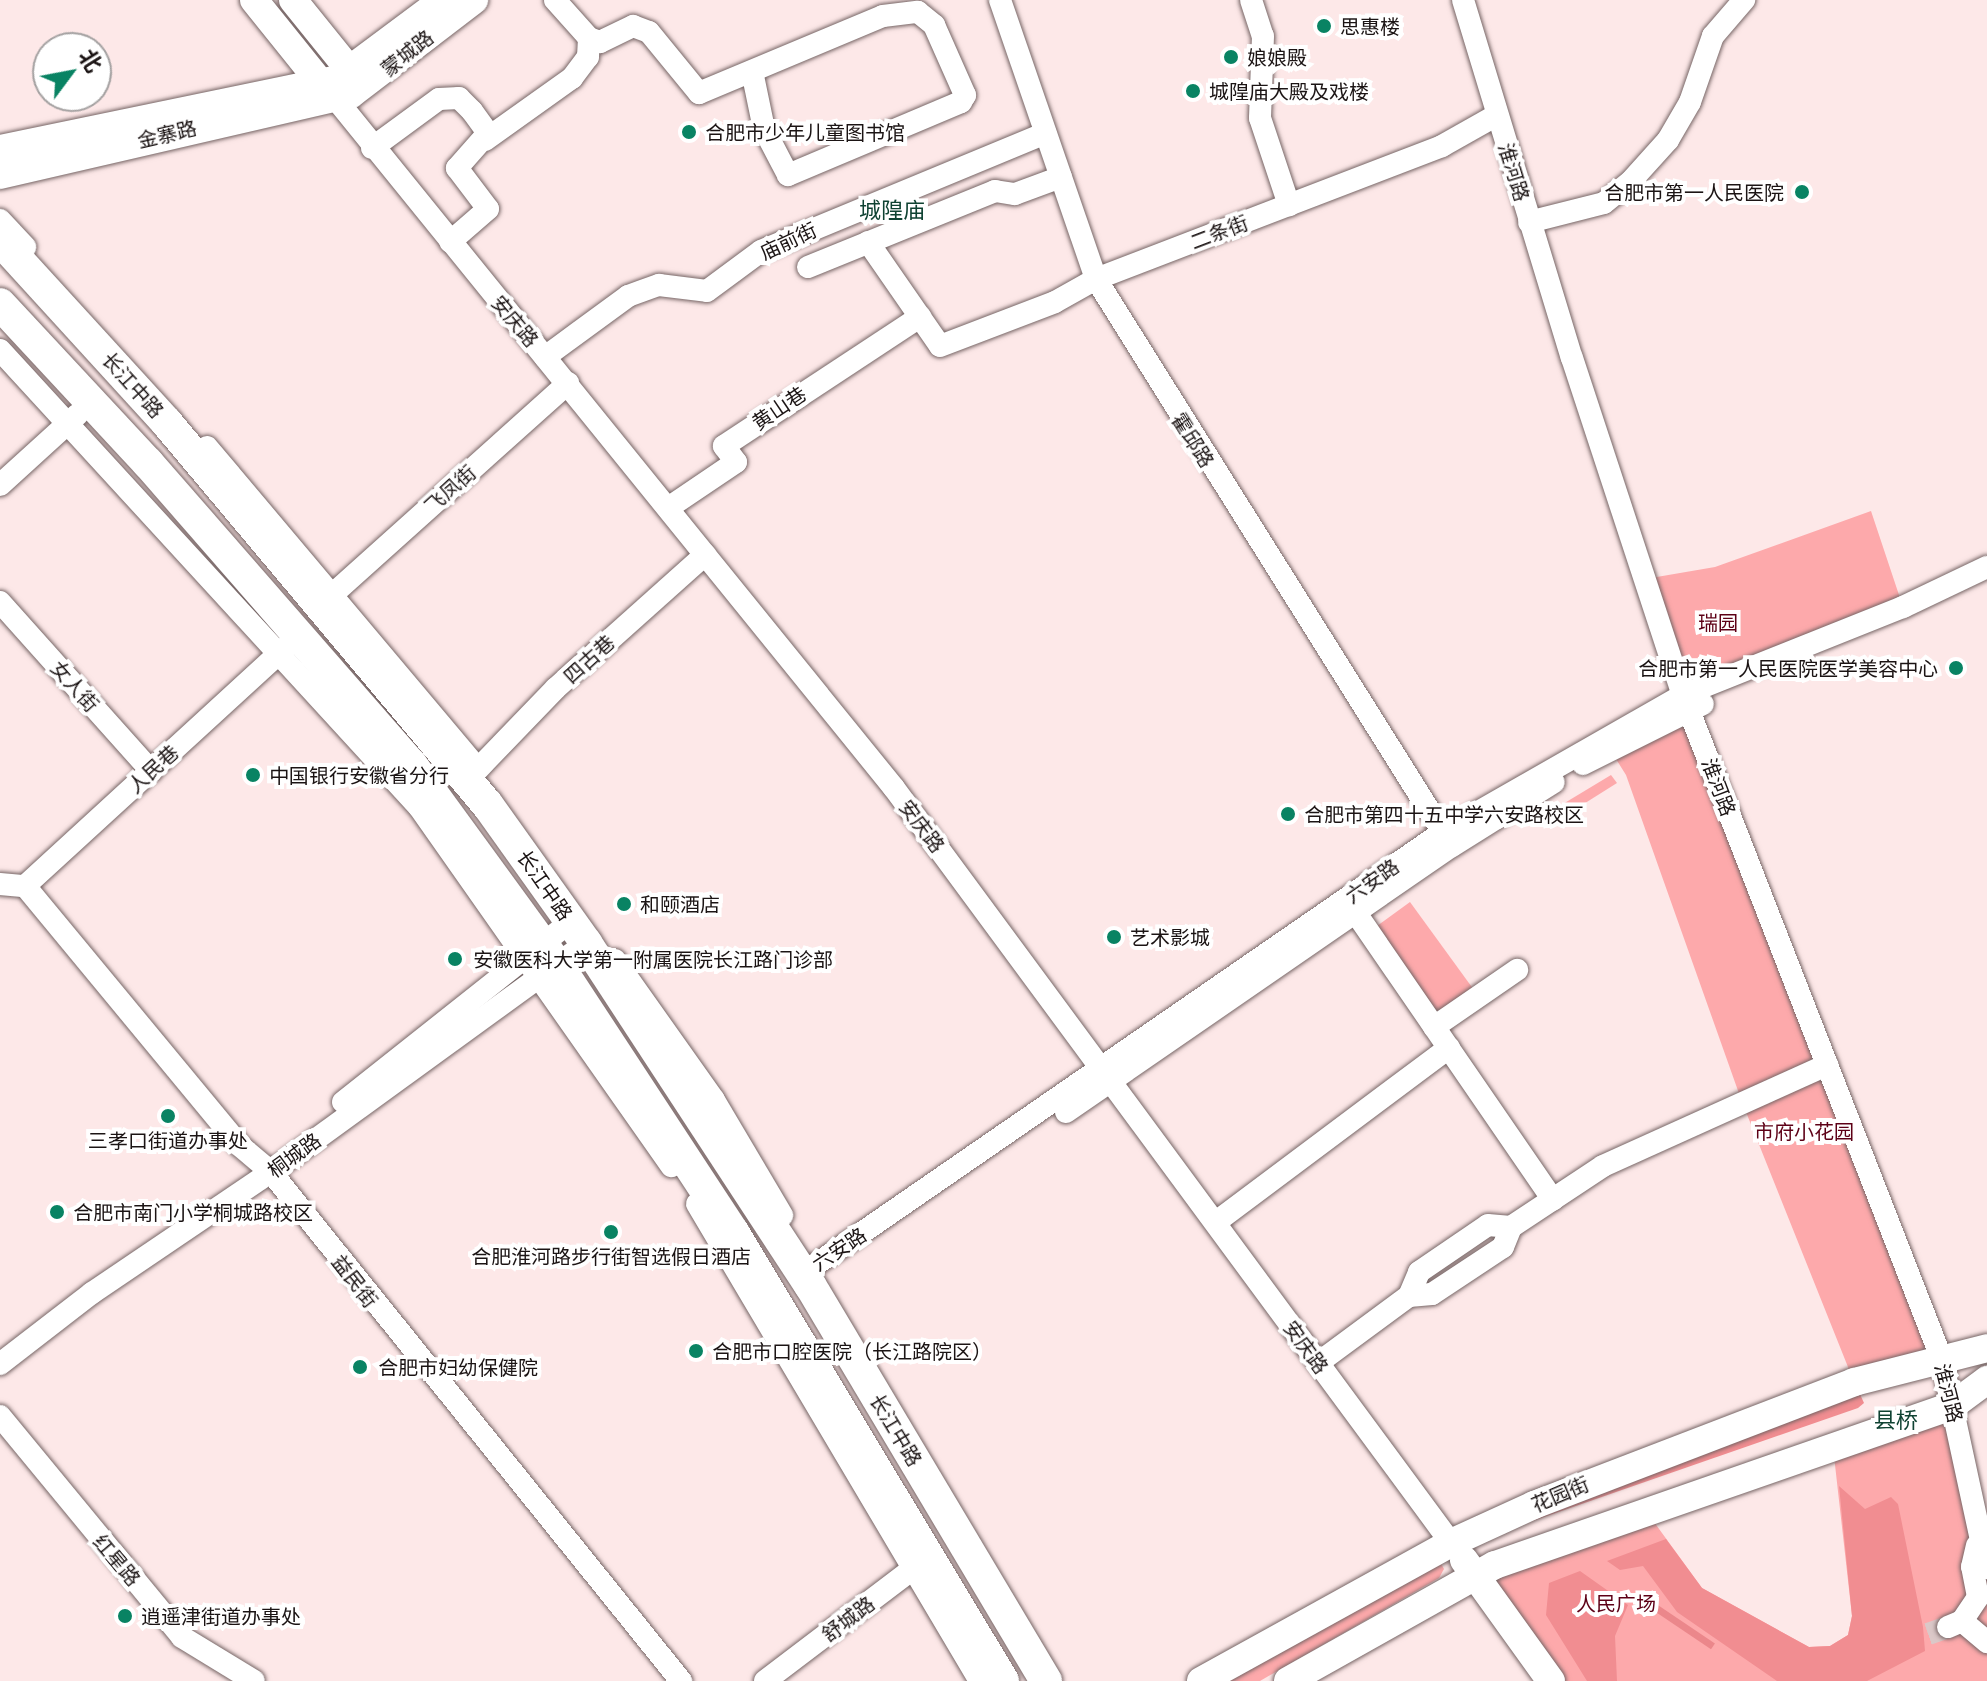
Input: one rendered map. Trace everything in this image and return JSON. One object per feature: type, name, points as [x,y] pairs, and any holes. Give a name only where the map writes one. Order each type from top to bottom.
[{"type":"highway","name":"长江中路","points":[[0,240],[167,423],[487,804],[578,932],[811,1276],[1046,1681]]},
{"type":"highway","name":"长江中路","points":[[0,304],[79,413],[288,646],[411,764],[540,962],[725,1219],[923,1562],[1003,1681]]},
{"type":"main road","name":"安庆路","points":[[254,0],[326,90]]},
{"type":"main road","points":[[293,0],[357,79]]},
{"type":"main road","name":"蒙城路","points":[[357,79],[443,0]]},
{"type":"main road","name":"蒙城路","points":[[326,90],[357,79],[474,0]]},
{"type":"main road","name":"金寨路","points":[[0,149],[326,90]]},
{"type":"main road","name":"金寨路","points":[[0,175],[326,90]]},
{"type":"main road","name":"花园街","points":[[1201,1681],[1451,1543],[1703,1435],[1854,1382],[1987,1348]]},
{"type":"main road","points":[[1288,1681],[1476,1574],[1951,1399],[1987,1380]]},
{"type":"main road","name":"安庆路","points":[[1451,1543],[1551,1681]]},
{"type":"street","points":[[555,0],[589,38],[600,42],[623,29],[641,27],[699,93],[752,71],[906,9],[934,25],[965,95],[961,102],[788,175],[764,129],[752,71]]},
{"type":"street","name":"霍邱路","points":[[1000,0],[1096,279],[1447,839]]},
{"type":"street","points":[[1251,0],[1263,36],[1260,118],[1289,205]]},
{"type":"street","name":"淮河路","points":[[1463,0],[1529,222],[1686,703],[1942,1360],[1987,1568]]},
{"type":"street","points":[[1529,222],[1604,203],[1631,181],[1668,140],[1690,102],[1713,36],[1744,0]]},
{"type":"street","points":[[450,242],[488,209],[457,168],[485,140],[572,78],[588,57],[589,38]]},
{"type":"street","name":"安庆路","points":[[326,90],[568,383],[894,788],[1108,1074],[1451,1543]]},
{"type":"street","points":[[372,148],[449,96],[459,98],[486,129],[485,140]]},
{"type":"street","name":"二条街","points":[[920,317],[940,346],[1055,302],[1096,279],[1442,146],[1497,115]]},
{"type":"street","name":"庙前街","points":[[545,357],[628,296],[659,285],[707,291],[761,251],[1046,133]]},
{"type":"street","points":[[808,267],[995,191],[1015,194],[1061,177]]},
{"type":"street","points":[[0,220],[256,501],[478,769],[714,1100],[811,1276],[1058,1681]]},
{"type":"street","points":[[868,242],[920,317]]},
{"type":"street","name":"黄山巷","points":[[668,508],[736,462],[724,446],[920,317]]},
{"type":"street","points":[[0,350],[79,413],[0,485]]},
{"type":"street","name":"飞凤街","points":[[333,594],[568,383]]},
{"type":"street","name":"四古巷","points":[[478,769],[556,688],[705,555]]},
{"type":"street","name":"六安路","points":[[811,1276],[1447,839],[1686,703],[1987,567]]},
{"type":"street","name":"六安路","points":[[1686,703],[1987,579]]},
{"type":"street","name":"女人街","points":[[0,602],[151,771]]},
{"type":"street","name":"人民巷","points":[[25,886],[288,646]]},
{"type":"street","points":[[0,884],[25,886]]},
{"type":"street","name":"益民街","points":[[25,886],[239,1145],[266,1168],[681,1681]]},
{"type":"street","points":[[1351,906],[1553,1200]]},
{"type":"street","name":"桐城路","points":[[0,1364],[578,932]]},
{"type":"street","points":[[1434,1027],[1517,970]]},
{"type":"street","points":[[1216,1222],[1449,1048]]},
{"type":"street","points":[[1318,1363],[1409,1296],[1419,1272],[1488,1225],[1511,1227],[1603,1166],[1827,1065]]},
{"type":"street","name":"桐城路","points":[[0,1350],[109,1268],[266,1168]]},
{"type":"street","name":"红星路","points":[[0,1416],[182,1637],[254,1681]]},
{"type":"street","points":[[1974,1501],[1978,1552],[1972,1567],[1978,1597],[1955,1624],[1987,1642]]},
{"type":"street","points":[[923,1562],[980,1681]]},
{"type":"street","name":"舒城路","points":[[765,1681],[923,1562]]},
{"type":"green space","name":"瑞园","points":[[1871,511],[1903,607],[1683,695],[1645,579],[1715,567]]},
{"type":"green space","name":"市府小花园","points":[[1689,710],[1942,1360],[1854,1382],[1742,1102],[1626,775],[1611,751]]},
{"type":"green space","points":[[1611,775],[1617,783],[1555,822],[1548,813]]},
{"type":"green space","points":[[1410,902],[1473,989],[1436,1015],[1374,928]]},
{"type":"green space","points":[[1859,1392],[1864,1403],[1858,1408],[1507,1530]]},
{"type":"green space","name":"人民广场","points":[[1952,1406],[1987,1568],[1987,1681],[1551,1681],[1476,1574],[1646,1511],[1702,1588],[1809,1647],[1830,1646],[1848,1635],[1852,1616],[1833,1447]]},
{"type":"green space","points":[[1839,1486],[1865,1509],[1891,1497],[1898,1504],[1923,1627],[1925,1651],[1867,1681],[1777,1681],[1677,1612],[1643,1566],[1620,1570],[1607,1561],[1666,1539],[1702,1588],[1809,1647],[1830,1646],[1848,1635],[1852,1616]]},
{"type":"green space","points":[[1440,1562],[1444,1569],[1439,1578],[1260,1681],[1214,1681]]},
{"type":"green space","points":[[1580,1571],[1628,1605],[1615,1636],[1617,1681],[1587,1681],[1546,1615],[1549,1583]]},
{"type":"shaded area","points":[[1637,1591],[1715,1644],[1711,1649],[1633,1597]]},
{"type":"tunnel","points":[[1928,1634],[1948,1627]]},
{"type":"place","name":"思惠楼","points":[[1324,26]]},
{"type":"place","name":"娘娘殿","points":[[1231,57]]},
{"type":"place","name":"城隍庙大殿及戏楼","points":[[1193,91]]},
{"type":"place","name":"合肥市少年儿童图书馆","points":[[689,132]]},
{"type":"place","name":"合肥市第一人民医院","points":[[1802,192]]},
{"type":"place","name":"合肥市第一人民医院医学美容中心","points":[[1956,668]]},
{"type":"place","name":"中国银行安徽省分行","points":[[253,775]]},
{"type":"place","name":"合肥市第四十五中学六安路校区","points":[[1288,814]]},
{"type":"place","name":"和颐酒店","points":[[624,904]]},
{"type":"place","name":"艺术影城","points":[[1114,937]]},
{"type":"place","name":"安徽医科大学第一附属医院长江路门诊部","points":[[455,959]]},
{"type":"place","name":"三孝口街道办事处","points":[[168,1116]]},
{"type":"place","name":"合肥市南门小学桐城路校区","points":[[57,1212]]},
{"type":"place","name":"合肥淮河路步行街智选假日酒店","points":[[611,1232]]},
{"type":"place","name":"合肥市口腔医院（长江路院区）","points":[[696,1351]]},
{"type":"place","name":"合肥市妇幼保健院","points":[[360,1367]]},
{"type":"place","name":"逍遥津街道办事处","points":[[125,1616]]},
{"type":"district","name":"城隍庙","points":[[892,211]]},
{"type":"district","name":"县桥","points":[[1896,1421]]}]
